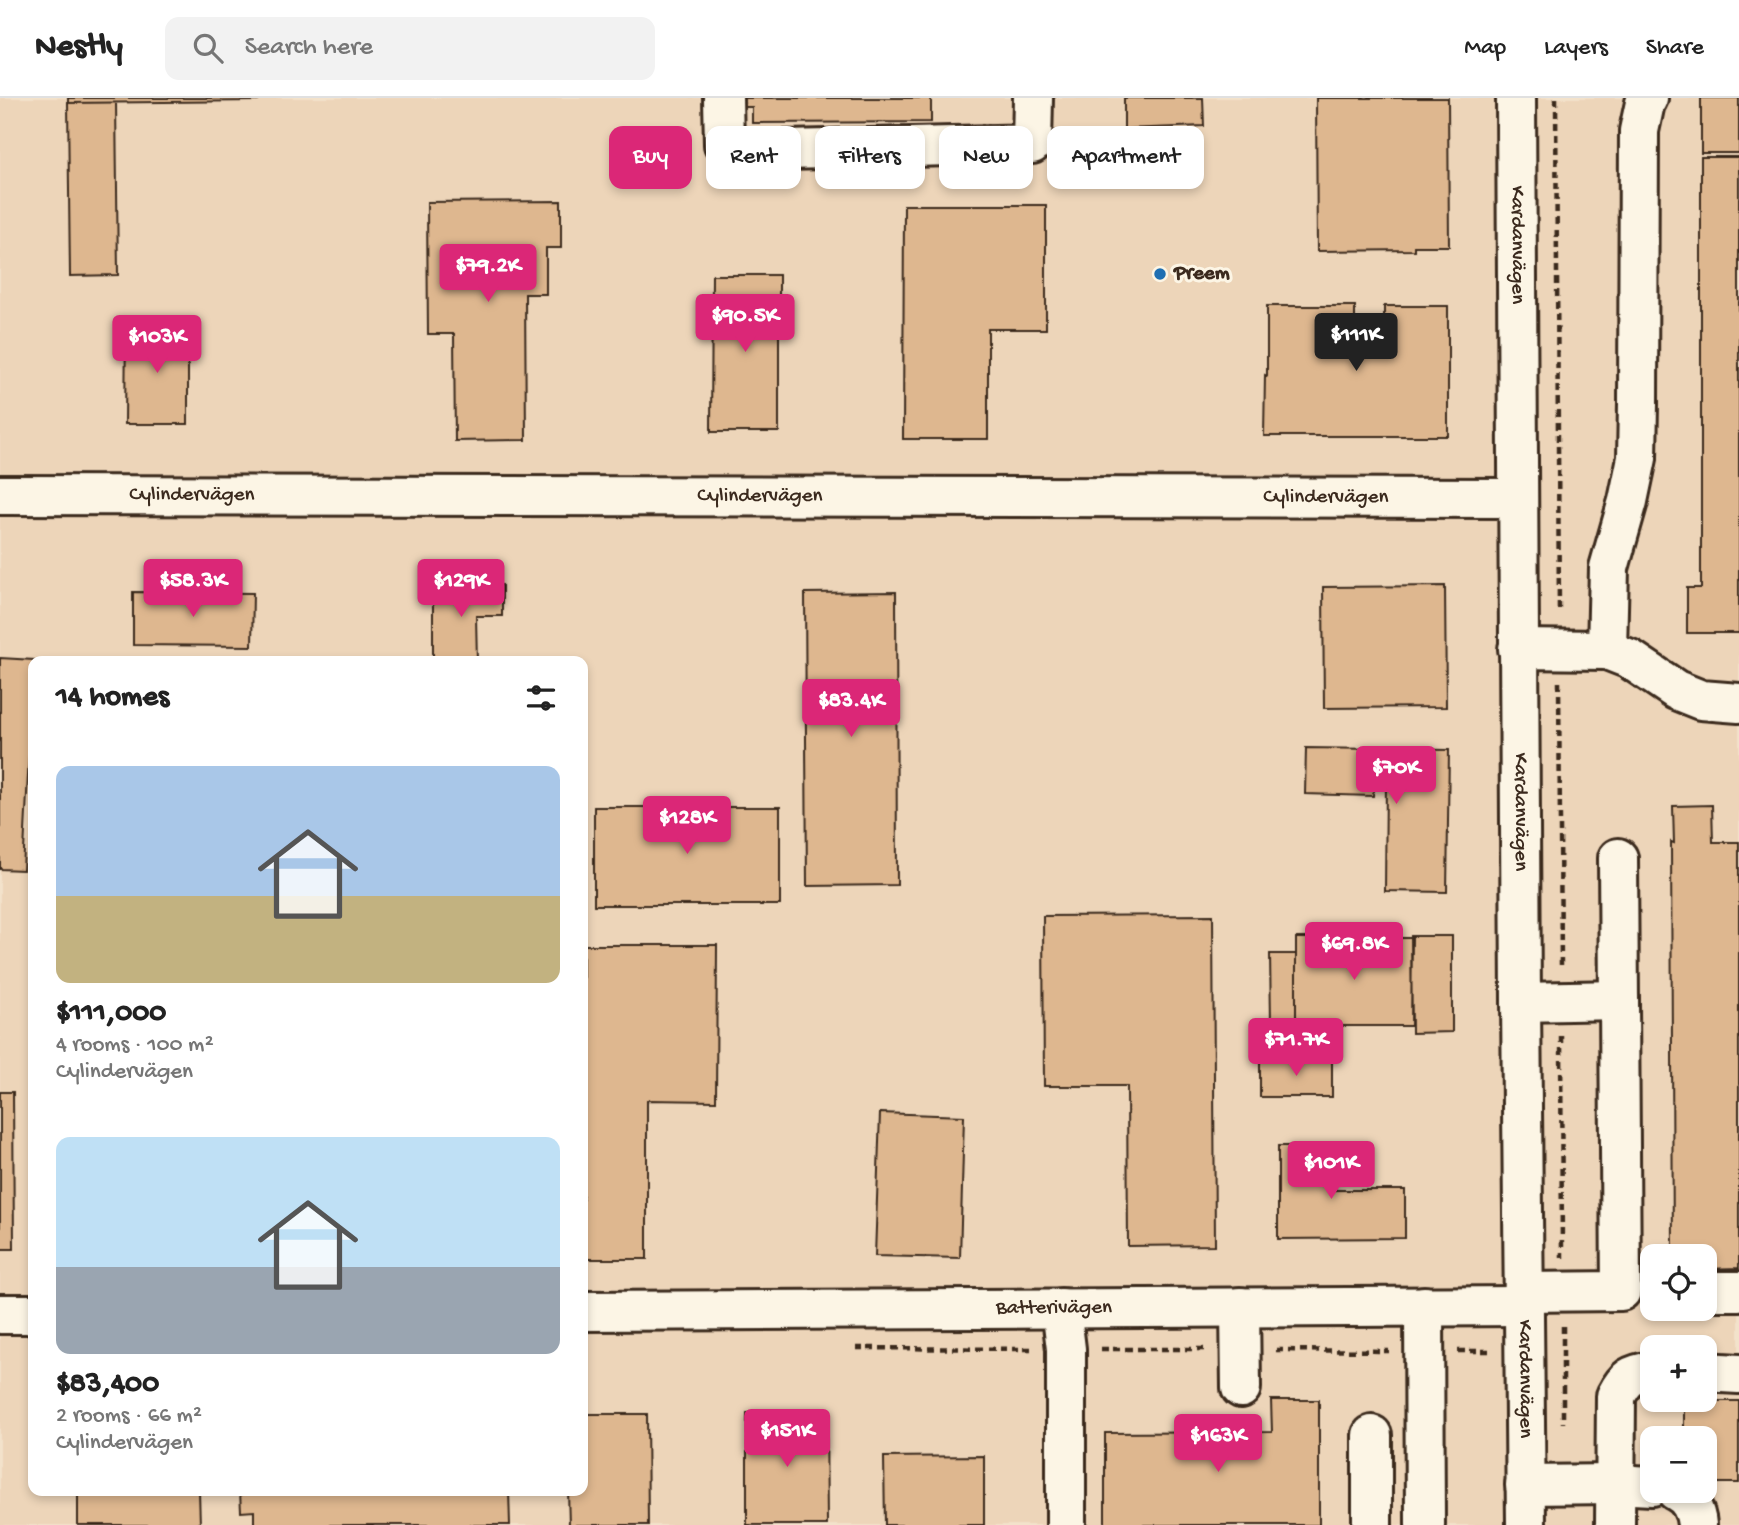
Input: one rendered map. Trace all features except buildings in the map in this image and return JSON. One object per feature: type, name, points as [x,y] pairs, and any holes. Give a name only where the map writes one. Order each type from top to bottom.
[{"type":"street","points":[[723,98],[724,144],[744,151],[1032,144],[1033,98]]},
{"type":"street","name":"Kardanvägen","points":[[1516,98],[1526,1525]]},
{"type":"street","points":[[1607,650],[1609,568],[1637,458],[1639,131],[1648,98]]},
{"type":"street","name":"Cylindervägen","points":[[0,495],[1517,498]]},
{"type":"street","points":[[1518,649],[1607,650],[1630,659],[1688,695],[1701,700],[1739,703]]},
{"type":"street","points":[[1521,1002],[1619,1000],[1618,858]]},
{"type":"street","name":"Batterivägen","points":[[588,1311],[1424,1306],[1523,1299],[1563,1292],[1621,1291],[1619,1000]]},
{"type":"street","points":[[1717,1291],[1739,1291]]},
{"type":"street","points":[[1372,1435],[1372,1524],[1425,1524],[1424,1306]]},
{"type":"street","points":[[1240,1307],[1241,1388]]},
{"type":"street","points":[[1061,1308],[1066,1349],[1066,1525]]},
{"type":"street","points":[[0,1314],[28,1314]]},
{"type":"street","points":[[1615,1525],[1616,1396],[1624,1381],[1640,1373]]},
{"type":"street","points":[[1717,1373],[1739,1374]]},
{"type":"street","points":[[1525,1485],[1640,1485]]},
{"type":"street","points":[[1690,1503],[1696,1516],[1696,1525]]},
{"type":"path","points":[[1556,98],[1563,1432]]},
{"type":"shaded area","points":[[0,98],[1739,98],[1739,1525],[0,1525]]},
{"type":"place","name":"Preem","points":[[1160,274]]}]
